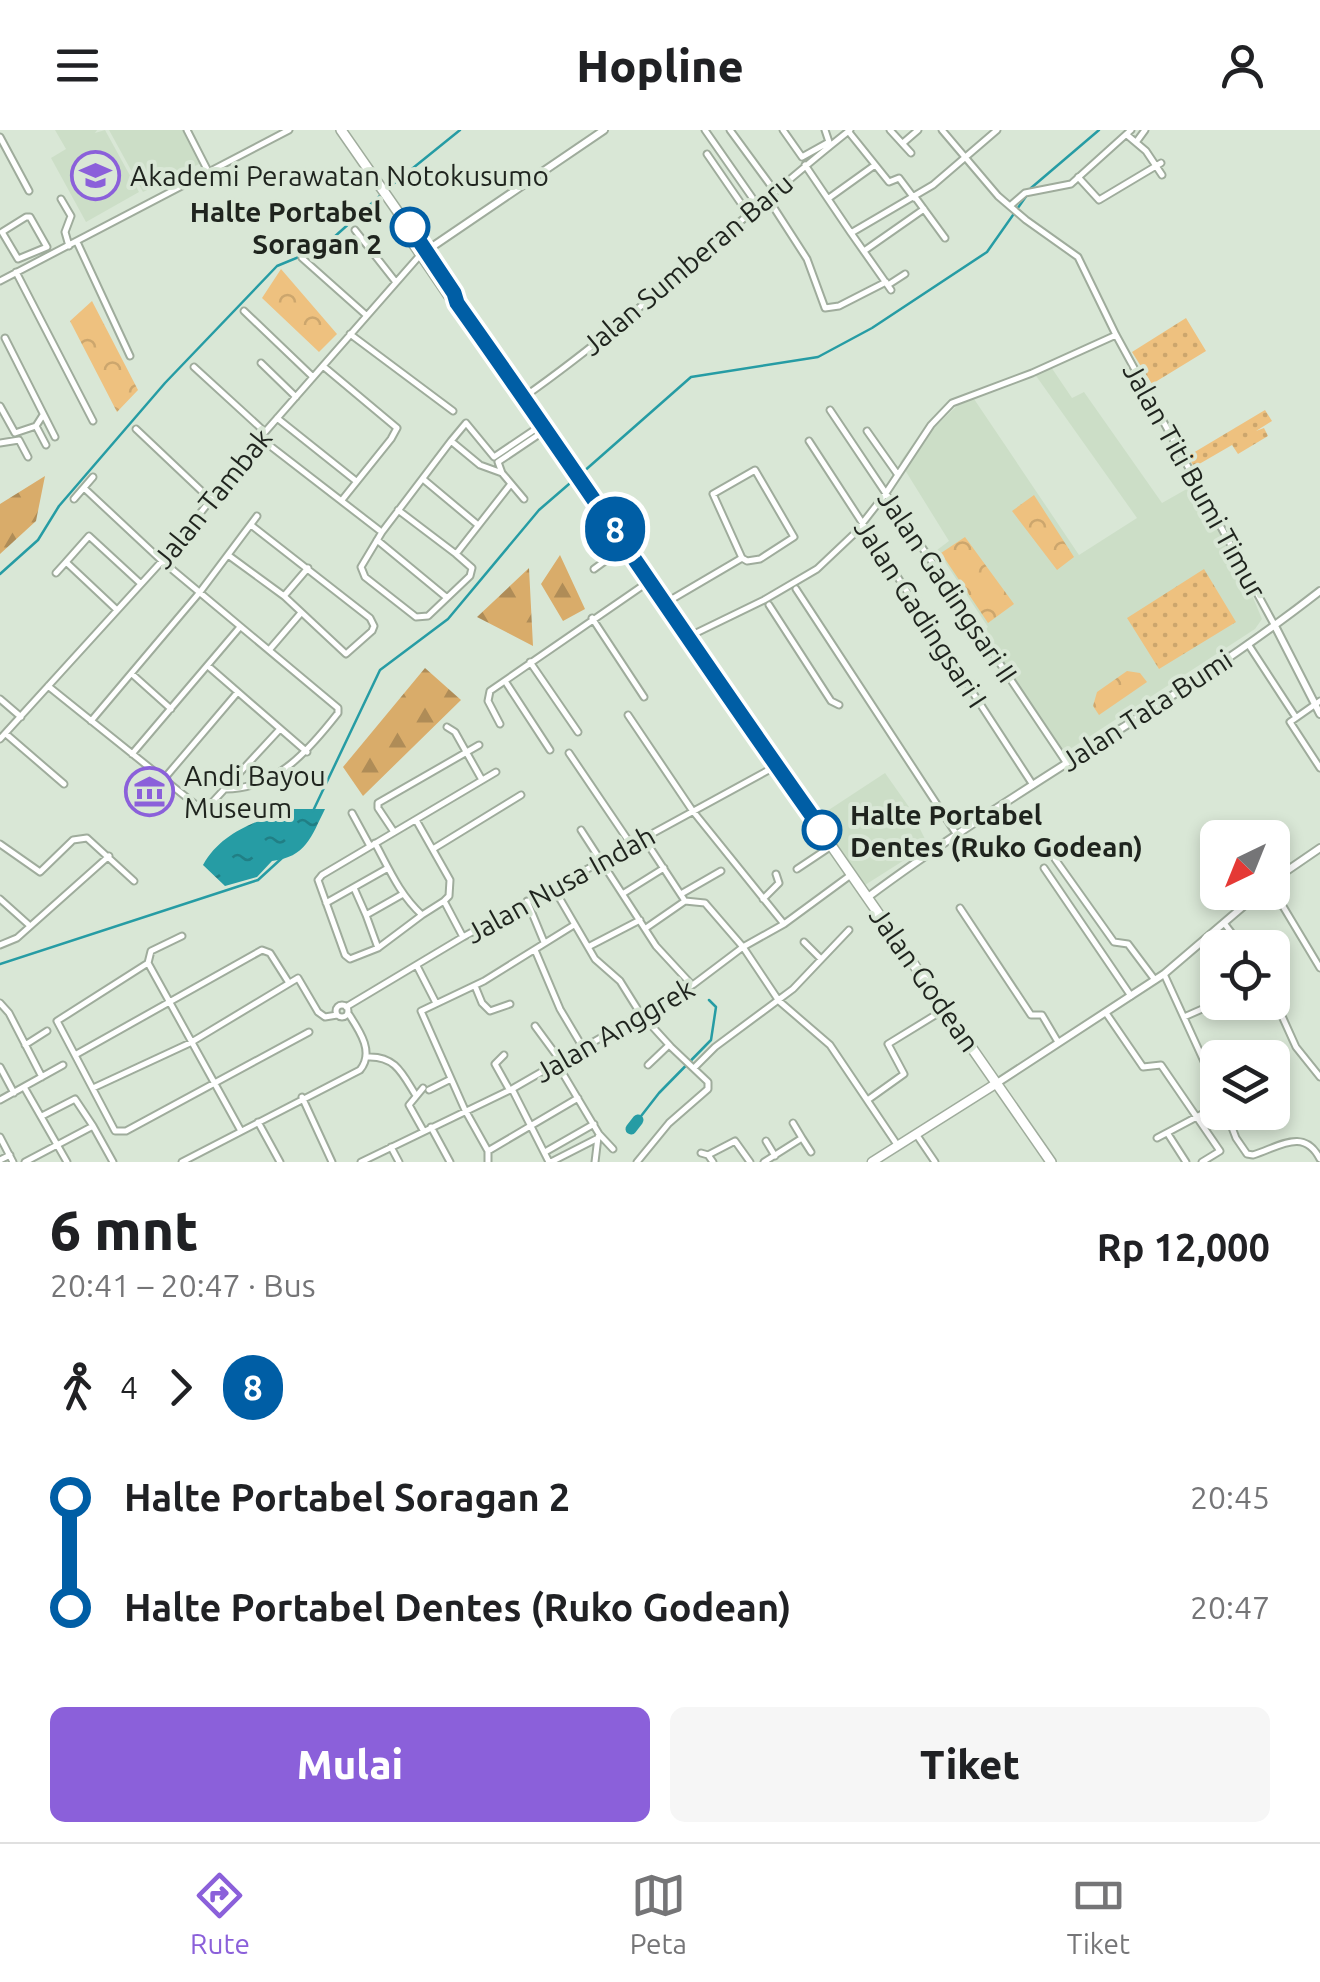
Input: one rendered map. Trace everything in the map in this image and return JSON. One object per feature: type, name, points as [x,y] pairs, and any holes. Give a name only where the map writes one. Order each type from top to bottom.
[{"type":"main road","name":"Jalan Godean","points":[[341,130],[383,190],[404,230],[424,252],[524,396],[542,429],[652,580],[1051,1162]]},
{"type":"main road","points":[[872,1162],[997,1083]]},
{"type":"street","points":[[188,130],[209,172]]},
{"type":"street","points":[[0,281],[77,242],[114,218],[289,130]]},
{"type":"street","points":[[424,252],[604,130]]},
{"type":"street","points":[[705,130],[758,206]]},
{"type":"street","points":[[730,130],[774,190]]},
{"type":"street","points":[[783,130],[888,286]]},
{"type":"street","points":[[804,162],[829,142],[826,130]]},
{"type":"street","points":[[890,130],[911,153]]},
{"type":"street","points":[[903,144],[918,130]]},
{"type":"street","name":"Jalan Titi Bumi Timur","points":[[942,130],[1012,207],[1078,257],[1116,335],[1275,626]]},
{"type":"street","points":[[852,233],[914,197],[996,130]]},
{"type":"street","points":[[1138,142],[1146,130]]},
{"type":"street","points":[[849,131],[889,182],[900,178],[945,238]]},
{"type":"street","name":"Jalan Sumberan Baru","points":[[524,396],[573,362],[749,215],[804,162],[849,131]]},
{"type":"street","points":[[1012,207],[1029,192],[1058,184],[1063,187],[1129,132],[1159,164],[1162,176]]},
{"type":"street","points":[[0,136],[29,191]]},
{"type":"street","points":[[707,154],[749,215]]},
{"type":"street","points":[[1078,176],[1099,200],[1159,164]]},
{"type":"street","points":[[828,198],[875,165]]},
{"type":"street","points":[[767,197],[806,259],[825,308],[888,286],[905,274]]},
{"type":"street","points":[[61,199],[71,216],[65,230],[69,246]]},
{"type":"street","points":[[864,251],[924,209]]},
{"type":"street","points":[[30,216],[47,247],[34,254],[16,258],[3,230],[30,216]]},
{"type":"street","points":[[355,230],[395,281]]},
{"type":"street","points":[[77,242],[130,356]]},
{"type":"street","name":"Jalan Tambak","points":[[3,736],[162,561],[262,435],[424,252]]},
{"type":"street","points":[[34,254],[37,263]]},
{"type":"street","points":[[302,258],[366,315]]},
{"type":"street","points":[[16,272],[93,421]]},
{"type":"street","points":[[244,311],[312,377]]},
{"type":"street","points":[[350,334],[453,412]]},
{"type":"street","points":[[689,636],[817,569],[852,536],[931,425],[952,402],[1032,373],[1116,335]]},
{"type":"street","points":[[5,338],[55,437]]},
{"type":"street","points":[[260,363],[296,397]]},
{"type":"street","points":[[323,365],[396,426],[391,439],[342,500]]},
{"type":"street","points":[[194,367],[262,435],[379,530]]},
{"type":"street","points":[[0,406],[14,433],[36,426],[43,415]]},
{"type":"street","name":"Jalan Gadingsari II","points":[[830,410],[1066,762]]},
{"type":"street","points":[[277,418],[356,481]]},
{"type":"street","points":[[398,510],[456,554],[472,572],[428,616],[420,618],[365,577],[361,567],[377,540],[398,510],[466,423],[494,457],[542,429]]},
{"type":"street","points":[[36,426],[46,445]]},
{"type":"street","points":[[136,429],[211,500]]},
{"type":"street","points":[[524,499],[510,485],[498,462],[542,429]]},
{"type":"street","points":[[868,431],[898,476]]},
{"type":"street","points":[[0,442],[19,440],[28,457]]},
{"type":"street","points":[[451,441],[480,465],[502,473]]},
{"type":"street","name":"Jalan Gadingsari I","points":[[809,441],[1033,785]]},
{"type":"street","points":[[667,602],[742,558],[760,559],[794,539],[789,523],[755,470],[713,494],[742,558]]},
{"type":"street","points":[[74,499],[93,477]]},
{"type":"street","points":[[423,479],[478,524]]},
{"type":"street","points":[[456,554],[510,485]]},
{"type":"street","points":[[84,488],[162,561],[339,709],[307,752],[288,768],[246,786],[225,789]]},
{"type":"street","points":[[91,721],[200,592],[256,516]]},
{"type":"street","points":[[228,555],[284,596],[348,654],[373,629],[370,618],[251,525]]},
{"type":"street","points":[[56,573],[88,536],[140,583]]},
{"type":"street","points":[[377,540],[446,597]]},
{"type":"street","points":[[594,569],[627,546]]},
{"type":"street","points":[[66,562],[117,610]]},
{"type":"street","points":[[284,596],[308,567]]},
{"type":"street","points":[[500,724],[488,696],[592,618],[652,580]]},
{"type":"street","points":[[796,588],[957,835]]},
{"type":"street","name":"Jalan Tata Bumi","points":[[868,897],[1275,626],[1320,590]]},
{"type":"street","points":[[769,605],[830,701],[839,705]]},
{"type":"street","points":[[270,649],[301,612]]},
{"type":"street","points":[[592,618],[644,697]]},
{"type":"street","points":[[132,754],[241,626]]},
{"type":"street","points":[[1275,626],[1320,714]]},
{"type":"street","points":[[1248,644],[1295,716]]},
{"type":"street","points":[[530,662],[578,732]]},
{"type":"street","points":[[208,666],[307,752]]},
{"type":"street","points":[[132,674],[171,709]]},
{"type":"street","points":[[505,680],[550,750]]},
{"type":"street","points":[[48,686],[201,809],[208,807],[280,729]]},
{"type":"street","points":[[163,780],[237,693]]},
{"type":"street","points":[[0,699],[21,717]]},
{"type":"street","points":[[1317,702],[1295,716],[1291,725],[1320,768]]},
{"type":"street","points":[[628,715],[692,810],[784,924]]},
{"type":"street","points":[[447,726],[456,732],[482,780]]},
{"type":"street","points":[[3,736],[64,784]]},
{"type":"street","points":[[394,832],[378,803],[479,746]]},
{"type":"street","points":[[569,752],[632,846]]},
{"type":"street","name":"Jalan Nusa Indah","points":[[289,984],[298,978],[318,1012],[342,1018],[347,1010],[463,937],[776,766]]},
{"type":"street","points":[[416,820],[450,880],[449,896],[378,948],[356,959],[348,958],[319,878],[496,772]]},
{"type":"street","points":[[434,850],[521,795]]},
{"type":"street","points":[[352,813],[402,894],[422,915]]},
{"type":"street","points":[[581,830],[656,946],[695,984]]},
{"type":"street","points":[[0,844],[37,872],[45,870],[78,837],[91,840],[134,880]]},
{"type":"street","points":[[644,839],[683,897],[706,903],[743,947],[778,1001],[830,1045],[898,1146]]},
{"type":"street","points":[[797,870],[832,845]]},
{"type":"street","points":[[1290,871],[1320,848]]},
{"type":"street","points":[[0,946],[17,938],[109,856]]},
{"type":"street","points":[[1055,859],[1114,942],[1128,944],[1155,980]]},
{"type":"street","points":[[326,904],[388,868]]},
{"type":"street","points":[[624,894],[664,868]]},
{"type":"street","points":[[1044,868],[1131,996]]},
{"type":"street","points":[[646,928],[721,870]]},
{"type":"street","points":[[763,900],[779,883],[776,874]]},
{"type":"street","name":"Jalan Anggrek","points":[[361,1162],[511,1090],[640,1012],[695,984],[852,874]]},
{"type":"street","points":[[553,887],[599,964],[620,981],[640,1012],[708,1082],[704,1093],[669,1124],[637,1162]]},
{"type":"street","points":[[354,888],[378,948]]},
{"type":"street","points":[[366,915],[402,894]]},
{"type":"street","points":[[0,899],[30,925]]},
{"type":"street","points":[[444,901],[463,937]]},
{"type":"street","points":[[526,901],[544,942]]},
{"type":"street","points":[[960,908],[1031,1015],[1042,1015],[1058,1042]]},
{"type":"street","points":[[997,1083],[1164,974],[1240,910]]},
{"type":"street","points":[[1286,910],[1320,968]]},
{"type":"street","points":[[588,947],[640,920]]},
{"type":"street","points":[[1224,924],[1229,930]]},
{"type":"street","points":[[488,1162],[488,1151],[421,1015],[423,1009],[474,985],[574,925]]},
{"type":"street","points":[[689,1064],[778,1001],[849,930]]},
{"type":"street","points":[[182,936],[151,950],[148,963],[242,1132]]},
{"type":"street","points":[[804,942],[821,959]]},
{"type":"street","points":[[534,949],[560,1010],[582,1046]]},
{"type":"street","points":[[75,1055],[264,950],[289,984],[190,1043],[93,1088]]},
{"type":"street","points":[[148,963],[58,1018],[57,1023],[114,1131],[122,1132],[309,1032]]},
{"type":"street","points":[[417,966],[436,1003]]},
{"type":"street","points":[[1164,974],[1200,1052]]},
{"type":"street","points":[[474,985],[490,1012],[510,1004]]},
{"type":"street","points":[[0,1003],[42,1077]]},
{"type":"street","points":[[347,1010],[368,1057]]},
{"type":"street","points":[[869,1099],[904,1074],[888,1044],[945,1010]]},
{"type":"street","points":[[1184,1017],[1200,1010]]},
{"type":"street","points":[[1106,1013],[1143,1068],[1161,1065],[1220,1151],[1202,1162]]},
{"type":"street","points":[[1284,1020],[1296,1047],[1317,1065],[1320,1077]]},
{"type":"street","points":[[536,1026],[594,1124],[598,1136],[595,1162]]},
{"type":"street","points":[[25,1045],[48,1031]]},
{"type":"street","points":[[648,1064],[670,1045]]},
{"type":"street","points":[[504,1055],[495,1064],[550,1162],[598,1136]]},
{"type":"street","points":[[368,1057],[395,1063],[415,1094]]},
{"type":"street","points":[[182,1162],[360,1070],[368,1057]]},
{"type":"street","points":[[0,1100],[64,1066]]},
{"type":"street","points":[[0,1067],[14,1092]]},
{"type":"street","points":[[423,1130],[409,1105],[415,1094],[451,1079]]},
{"type":"street","points":[[24,1087],[67,1162]]},
{"type":"street","points":[[302,1097],[332,1162]]},
{"type":"street","points":[[42,1116],[75,1098],[113,1162]]},
{"type":"street","points":[[488,1151],[578,1098]]},
{"type":"street","points":[[1157,1138],[1200,1115]]},
{"type":"street","points":[[258,1122],[280,1162]]},
{"type":"street","points":[[793,1123],[811,1152]]},
{"type":"street","points":[[544,1152],[594,1124]]},
{"type":"street","points":[[25,1162],[92,1126]]},
{"type":"street","points":[[431,1126],[450,1162]]},
{"type":"street","points":[[1233,1130],[1247,1154],[1296,1140],[1311,1145],[1320,1158]]},
{"type":"street","points":[[916,1134],[934,1162]]},
{"type":"street","points":[[1168,1134],[1186,1162]]},
{"type":"street","points":[[598,1136],[613,1150]]},
{"type":"street","points":[[0,1137],[12,1158],[0,1160]]},
{"type":"street","points":[[764,1162],[802,1138]]},
{"type":"street","points":[[707,1157],[735,1141],[750,1162]]},
{"type":"street","points":[[766,1142],[775,1156]]},
{"type":"street","points":[[391,1147],[400,1162]]},
{"type":"street","points":[[202,1152],[208,1162]]},
{"type":"shaded area","name":"Akademi Perawatan Notokusumo","points":[[55,130],[105,130],[139,192],[86,222],[51,158],[66,149]]},
{"type":"shaded area","points":[[109,130],[185,130],[203,162],[143,192]]},
{"type":"shaded area","points":[[1051,367],[1072,398],[1084,392],[1162,503],[1192,486],[1244,576],[1262,619],[1255,629],[1064,753],[981,632],[988,627],[937,550],[949,541],[900,462],[927,425],[933,429],[958,405],[974,399],[1079,555],[1137,518],[1034,373]]},
{"type":"shaded area","points":[[885,773],[909,807],[928,845],[865,885],[818,817]]},
{"type":"green space","points":[[281,269],[337,334],[319,352],[262,298]]},
{"type":"green space","points":[[92,301],[138,390],[117,412],[70,321]]},
{"type":"green space","points":[[1186,318],[1206,351],[1152,384],[1132,352]]},
{"type":"green space","points":[[1265,410],[1272,421],[1256,431],[1264,428],[1268,436],[1238,454],[1232,445],[1194,467],[1188,456]]},
{"type":"green space","points":[[45,476],[36,521],[0,554],[0,504]]},
{"type":"green space","points":[[1034,495],[1074,557],[1057,570],[1012,511]]},
{"type":"green space","points":[[965,537],[1014,604],[988,623],[941,553]]},
{"type":"green space","points":[[560,555],[585,609],[563,621],[541,584]]},
{"type":"green space","points":[[529,568],[533,646],[477,617]]},
{"type":"green space","points":[[1204,569],[1236,622],[1159,669],[1127,618]]},
{"type":"green space","points":[[425,668],[461,700],[363,796],[343,767]]},
{"type":"green space","points":[[1127,671],[1140,673],[1147,682],[1099,715],[1093,706],[1097,692]]},
{"type":"water","points":[[294,809],[325,809],[306,844],[293,855],[272,861],[257,877],[225,886],[203,865],[231,835]]},
{"type":"waterway","points":[[387,189],[460,130]]},
{"type":"waterway","points":[[1031,188],[1099,130]]},
{"type":"waterway","points":[[0,574],[38,540],[59,506],[165,383],[277,266],[323,247],[381,195]]},
{"type":"waterway","points":[[582,473],[691,377],[818,357],[872,328],[987,252],[1027,195]]},
{"type":"waterway","points":[[313,811],[380,670],[448,619],[539,510],[576,478]]},
{"type":"waterway","points":[[0,964],[258,880],[282,858]]},
{"type":"waterway","points":[[638,1120],[711,1040],[716,1007],[709,1000]]},
{"type":"waterway","points":[[631,1129],[638,1120]]},
{"type":"bus line","name":"8","points":[[410,227],[457,303],[524,396],[540,426],[652,580],[822,830]]},
{"type":"place","name":"Akademi Perawatan Notokusumo","points":[[95,175]]},
{"type":"place","name":"Halte Portabel Soragan 2","points":[[410,227]]},
{"type":"place","name":"Andi Bayou Museum","points":[[149,791]]},
{"type":"place","name":"Halte Portabel Dentes (Ruko Godean)","points":[[822,830]]}]
